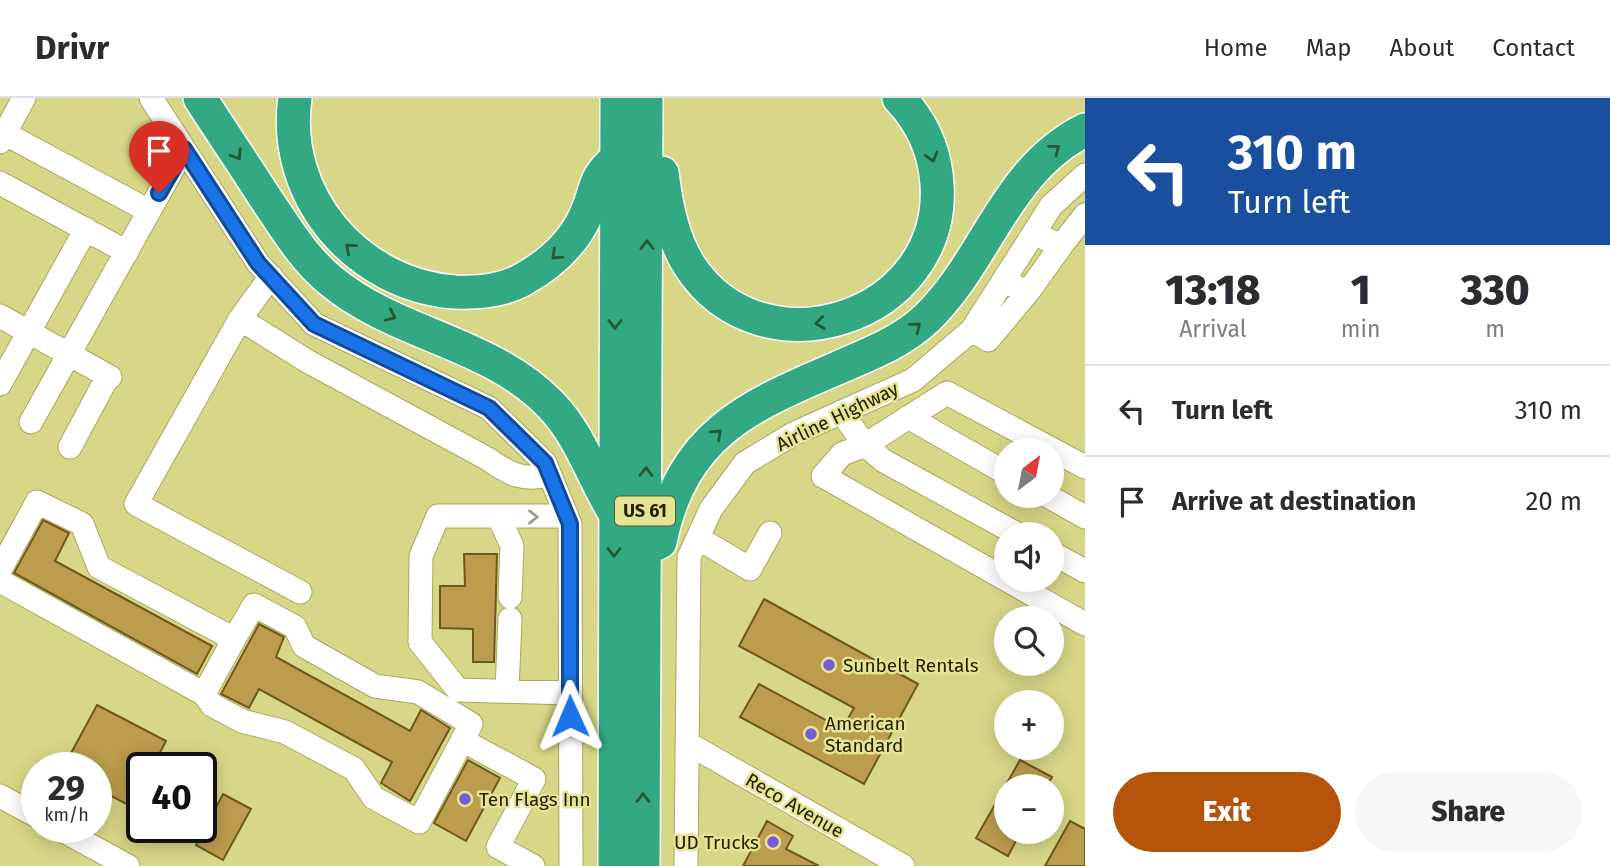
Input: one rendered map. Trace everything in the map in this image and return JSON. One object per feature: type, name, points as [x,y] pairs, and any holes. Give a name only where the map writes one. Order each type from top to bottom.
[{"type":"highway","points":[[200,98],[294,240],[327,278],[357,299],[499,366],[536,390],[575,435],[593,477],[614,512]]},
{"type":"highway","points":[[295,98],[295,150],[300,171],[322,216],[352,250],[384,272],[442,291],[468,292],[519,282],[554,259],[585,218],[598,175],[631,157],[662,169],[667,204],[677,239],[690,265],[704,283],[732,306],[756,317],[791,324],[824,323],[855,314],[881,300],[907,274],[927,243],[936,209],[936,173],[925,135],[899,98]]},
{"type":"highway","name":"US 61","points":[[617,98],[631,157],[645,550],[643,866]]},
{"type":"highway","name":"US 61","points":[[615,866],[614,512],[631,157],[646,98]]},
{"type":"highway","points":[[645,550],[660,542],[671,502],[682,480],[707,444],[723,428],[770,397],[877,351],[914,329],[946,296],[1028,173],[1053,150],[1085,130]]},
{"type":"street","points":[[24,98],[2,135],[149,211]]},
{"type":"street","points":[[151,98],[258,263],[314,324],[489,408],[545,463],[570,524],[571,866]]},
{"type":"street","points":[[31,422],[184,149]]},
{"type":"street","name":"Airline Highway","points":[[686,866],[689,558],[711,509],[745,463],[793,434],[913,380],[971,330],[1051,206],[1085,174]]},
{"type":"street","points":[[0,183],[127,251]]},
{"type":"street","points":[[971,330],[988,340],[1028,292],[1085,213],[1065,193]]},
{"type":"street","points":[[0,384],[86,229]]},
{"type":"street","points":[[1034,234],[1060,246]]},
{"type":"street","points":[[271,276],[240,319],[136,504],[300,592]]},
{"type":"street","points":[[1003,281],[1028,292]]},
{"type":"street","points":[[0,316],[109,376],[70,447]]},
{"type":"street","points":[[240,319],[307,361],[488,459],[510,475],[531,479],[550,475]]},
{"type":"street","points":[[1085,467],[947,393],[865,445],[842,454],[823,477],[1085,624]]},
{"type":"street","points":[[841,412],[865,445],[884,461],[995,522]]},
{"type":"street","points":[[908,417],[994,466]]},
{"type":"street","points":[[0,570],[37,502],[82,524],[99,567],[234,639]]},
{"type":"street","points":[[1064,505],[1085,517]]},
{"type":"street","points":[[567,516],[438,516],[421,556],[419,642],[458,690],[569,693]]},
{"type":"street","points":[[499,517],[512,546],[507,691]]},
{"type":"street","points":[[698,538],[750,569],[770,533]]},
{"type":"street","points":[[1064,560],[1085,571]]},
{"type":"street","points":[[0,581],[204,694],[212,705],[242,721],[285,732],[354,769],[374,798],[419,822],[471,724],[418,692],[375,686],[303,646],[295,627],[254,604],[204,694]]},
{"type":"street","points":[[462,740],[534,779],[572,782]]},
{"type":"street","name":"Reco Avenue","points":[[687,743],[903,866]]},
{"type":"street","points":[[533,866],[498,847],[534,779]]},
{"type":"street","points":[[0,796],[21,807]]},
{"type":"street","points":[[86,843],[128,866]]},
{"type":"building","points":[[43,520],[69,533],[55,561],[212,646],[197,674],[14,573]]},
{"type":"building","points":[[464,554],[497,554],[494,662],[473,662],[473,629],[440,628],[440,586],[465,586]]},
{"type":"building","name":"Sunbelt Rentals","points":[[764,599],[918,684],[864,784],[740,717],[759,684],[842,729],[854,708],[739,646]]},
{"type":"building","points":[[259,624],[284,637],[276,657],[410,731],[421,710],[450,728],[410,801],[381,783],[392,762],[259,689],[249,708],[221,694]]},
{"type":"building","points":[[97,705],[166,741],[160,752],[126,752],[126,804],[112,796],[112,752],[72,752]]},
{"type":"building","name":"Ten Flags Inn","points":[[468,760],[500,778],[466,841],[434,823]]},
{"type":"building","points":[[1020,760],[1046,774],[1012,774]]},
{"type":"building","points":[[223,794],[251,809],[223,860],[196,845],[217,843],[217,805]]},
{"type":"building","points":[[994,806],[994,844],[1014,844],[1008,856],[976,838]]},
{"type":"building","name":"UD Trucks","points":[[767,821],[793,836],[786,849],[819,866],[743,866]]},
{"type":"building","points":[[1070,821],[1085,829],[1085,866],[1045,866],[1057,844],[1064,844],[1064,832]]},
{"type":"place","name":"Sunbelt Rentals","points":[[829,665]]},
{"type":"place","name":"American Standard","points":[[811,734]]},
{"type":"place","name":"Ten Flags Inn","points":[[465,799]]},
{"type":"place","name":"UD Trucks","points":[[773,842]]},
{"type":"route","points":[[159,193],[184,149],[258,263],[314,324],[489,408],[545,463],[570,524],[570,716]]}]
